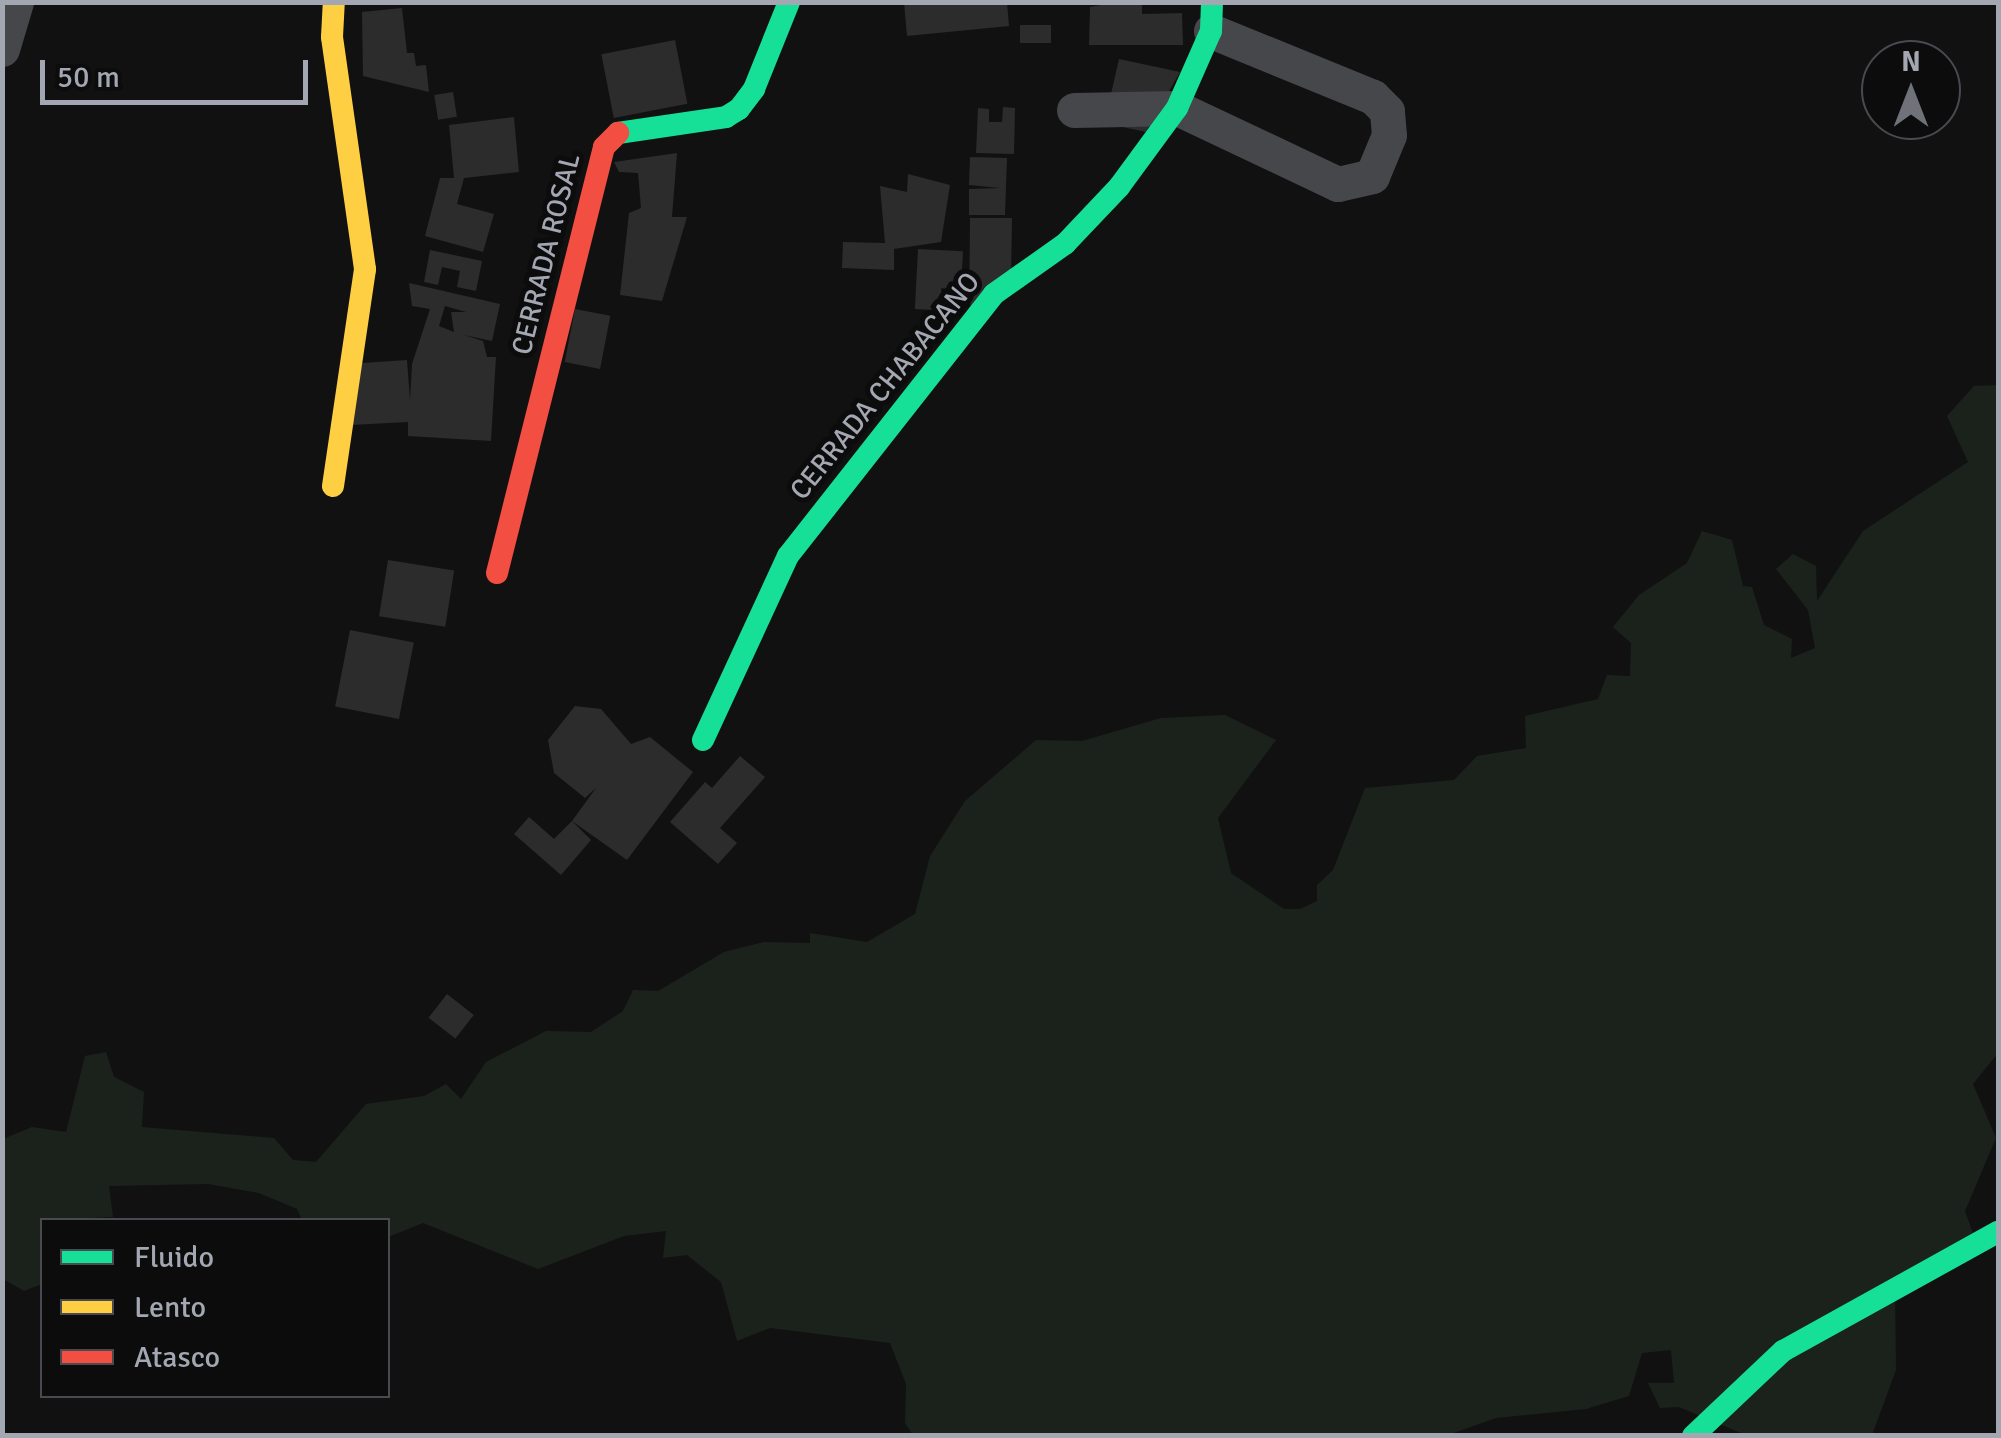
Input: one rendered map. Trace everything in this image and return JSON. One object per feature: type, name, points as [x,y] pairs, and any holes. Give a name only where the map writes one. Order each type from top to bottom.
[{"type":"street","points":[[2,49],[16,2]]},
{"type":"street","points":[[333,486],[365,269],[332,37],[334,2]]},
{"type":"street","name":"CERRADA ROSAL","points":[[497,574],[604,147],[614,134],[630,129],[726,117],[739,109],[754,89],[788,2]]},
{"type":"street","points":[[1074,110],[1176,108],[1338,184],[1372,176],[1389,134],[1387,111],[1373,97],[1211,17]]},
{"type":"street","name":"CERRADA CHABACANO","points":[[703,740],[788,556],[994,294],[1096,216],[1176,108],[1211,17]]},
{"type":"street","points":[[1693,1436],[1782,1351],[1998,1232]]},
{"type":"shaded area","points":[[1998,385],[1998,1053],[1973,1084],[1996,1138],[1965,1211],[1980,1253],[1895,1289],[1896,1370],[1872,1435],[1746,1435],[1679,1407],[1660,1408],[1648,1383],[1674,1383],[1671,1350],[1642,1353],[1629,1396],[1586,1409],[1496,1418],[1448,1435],[913,1435],[905,1423],[906,1384],[890,1343],[770,1328],[737,1341],[721,1282],[687,1255],[663,1258],[666,1231],[624,1236],[538,1269],[423,1223],[390,1236],[390,1218],[301,1218],[297,1209],[259,1193],[208,1184],[109,1186],[113,1217],[40,1218],[40,1285],[24,1291],[3,1279],[3,1139],[32,1127],[66,1132],[85,1056],[106,1052],[114,1077],[144,1092],[142,1127],[274,1138],[293,1160],[316,1162],[366,1104],[424,1096],[446,1084],[461,1099],[486,1062],[546,1031],[591,1032],[623,1011],[633,990],[658,991],[724,952],[764,942],[810,943],[810,933],[867,942],[915,914],[930,856],[965,801],[1036,740],[1082,741],[1161,718],[1225,715],[1276,740],[1218,818],[1231,873],[1284,909],[1300,909],[1317,901],[1317,885],[1333,870],[1365,788],[1454,780],[1477,756],[1526,748],[1525,716],[1598,699],[1607,675],[1630,676],[1631,643],[1613,627],[1639,595],[1687,563],[1702,531],[1732,540],[1743,586],[1752,587],[1764,625],[1792,639],[1791,658],[1815,648],[1808,610],[1776,569],[1793,554],[1816,566],[1817,601],[1863,531],[1968,462],[1947,416],[1974,386]]},
{"type":"building","points":[[904,2],[1007,2],[1009,26],[907,36]]},
{"type":"building","points":[[1142,2],[1142,14],[1182,13],[1183,45],[1089,45],[1090,7]]},
{"type":"building","points":[[402,8],[407,53],[414,53],[416,66],[426,65],[429,92],[363,76],[362,12]]},
{"type":"building","points":[[1020,25],[1051,25],[1051,43],[1020,43]]},
{"type":"building","points":[[675,40],[687,104],[614,118],[601,54]]},
{"type":"building","points":[[1119,59],[1180,72],[1146,132],[1113,125],[1108,107]]},
{"type":"building","points":[[453,92],[457,117],[438,120],[434,95]]},
{"type":"building","points":[[1003,107],[1015,108],[1014,154],[976,153],[978,108],[989,109],[989,122],[1002,122]]},
{"type":"building","points":[[514,117],[519,172],[464,178],[457,204],[494,214],[483,252],[425,236],[440,178],[454,178],[449,125]]},
{"type":"building","points":[[677,153],[672,217],[687,217],[662,301],[620,295],[629,213],[641,208],[638,173],[619,172],[614,162]]},
{"type":"building","points":[[970,157],[1007,158],[1005,215],[969,215],[969,189],[1000,188],[969,185]]},
{"type":"building","points":[[908,174],[950,185],[941,242],[894,249],[894,270],[842,268],[843,242],[885,243],[880,186],[907,192]]},
{"type":"building","points":[[970,218],[1012,218],[1011,279],[969,322]]},
{"type":"building","points":[[918,249],[963,251],[960,311],[915,309]]},
{"type":"building","points":[[430,250],[482,261],[476,291],[457,287],[460,271],[442,267],[438,285],[424,282]]},
{"type":"building","points":[[409,283],[500,304],[492,341],[464,335],[483,341],[487,357],[496,357],[491,441],[408,436],[408,422],[351,425],[362,363],[407,360],[410,400],[412,364],[430,309],[412,306]],"holes":[[[445,306],[466,312],[451,312],[454,332],[439,326]]]},
{"type":"building","points":[[575,309],[610,316],[600,369],[565,362]]},
{"type":"building","points":[[388,560],[454,570],[445,627],[379,616]]},
{"type":"building","points":[[350,630],[414,642],[399,719],[335,707]]},
{"type":"building","points":[[575,706],[601,709],[631,744],[650,737],[693,772],[627,860],[572,821],[596,788],[585,798],[554,773],[548,740]]},
{"type":"building","points":[[740,756],[765,777],[720,828],[737,843],[718,864],[670,822],[705,782],[712,788]]},
{"type":"building","points":[[529,817],[554,839],[572,821],[591,840],[561,875],[514,834]]},
{"type":"building","points":[[447,994],[474,1015],[455,1039],[429,1018]]},
{"type":"traffic: fast","points":[[618,133],[726,117],[739,109],[754,89],[789,2]]},
{"type":"traffic: fast","points":[[703,740],[788,556],[994,294],[1065,244],[1119,187],[1177,108],[1211,31],[1212,2]]},
{"type":"traffic: fast","points":[[1693,1436],[1783,1351],[1998,1232]]},
{"type":"traffic: slow","points":[[333,486],[365,269],[332,37],[334,2]]},
{"type":"traffic: jam","points":[[497,573],[604,147],[618,133]]}]
